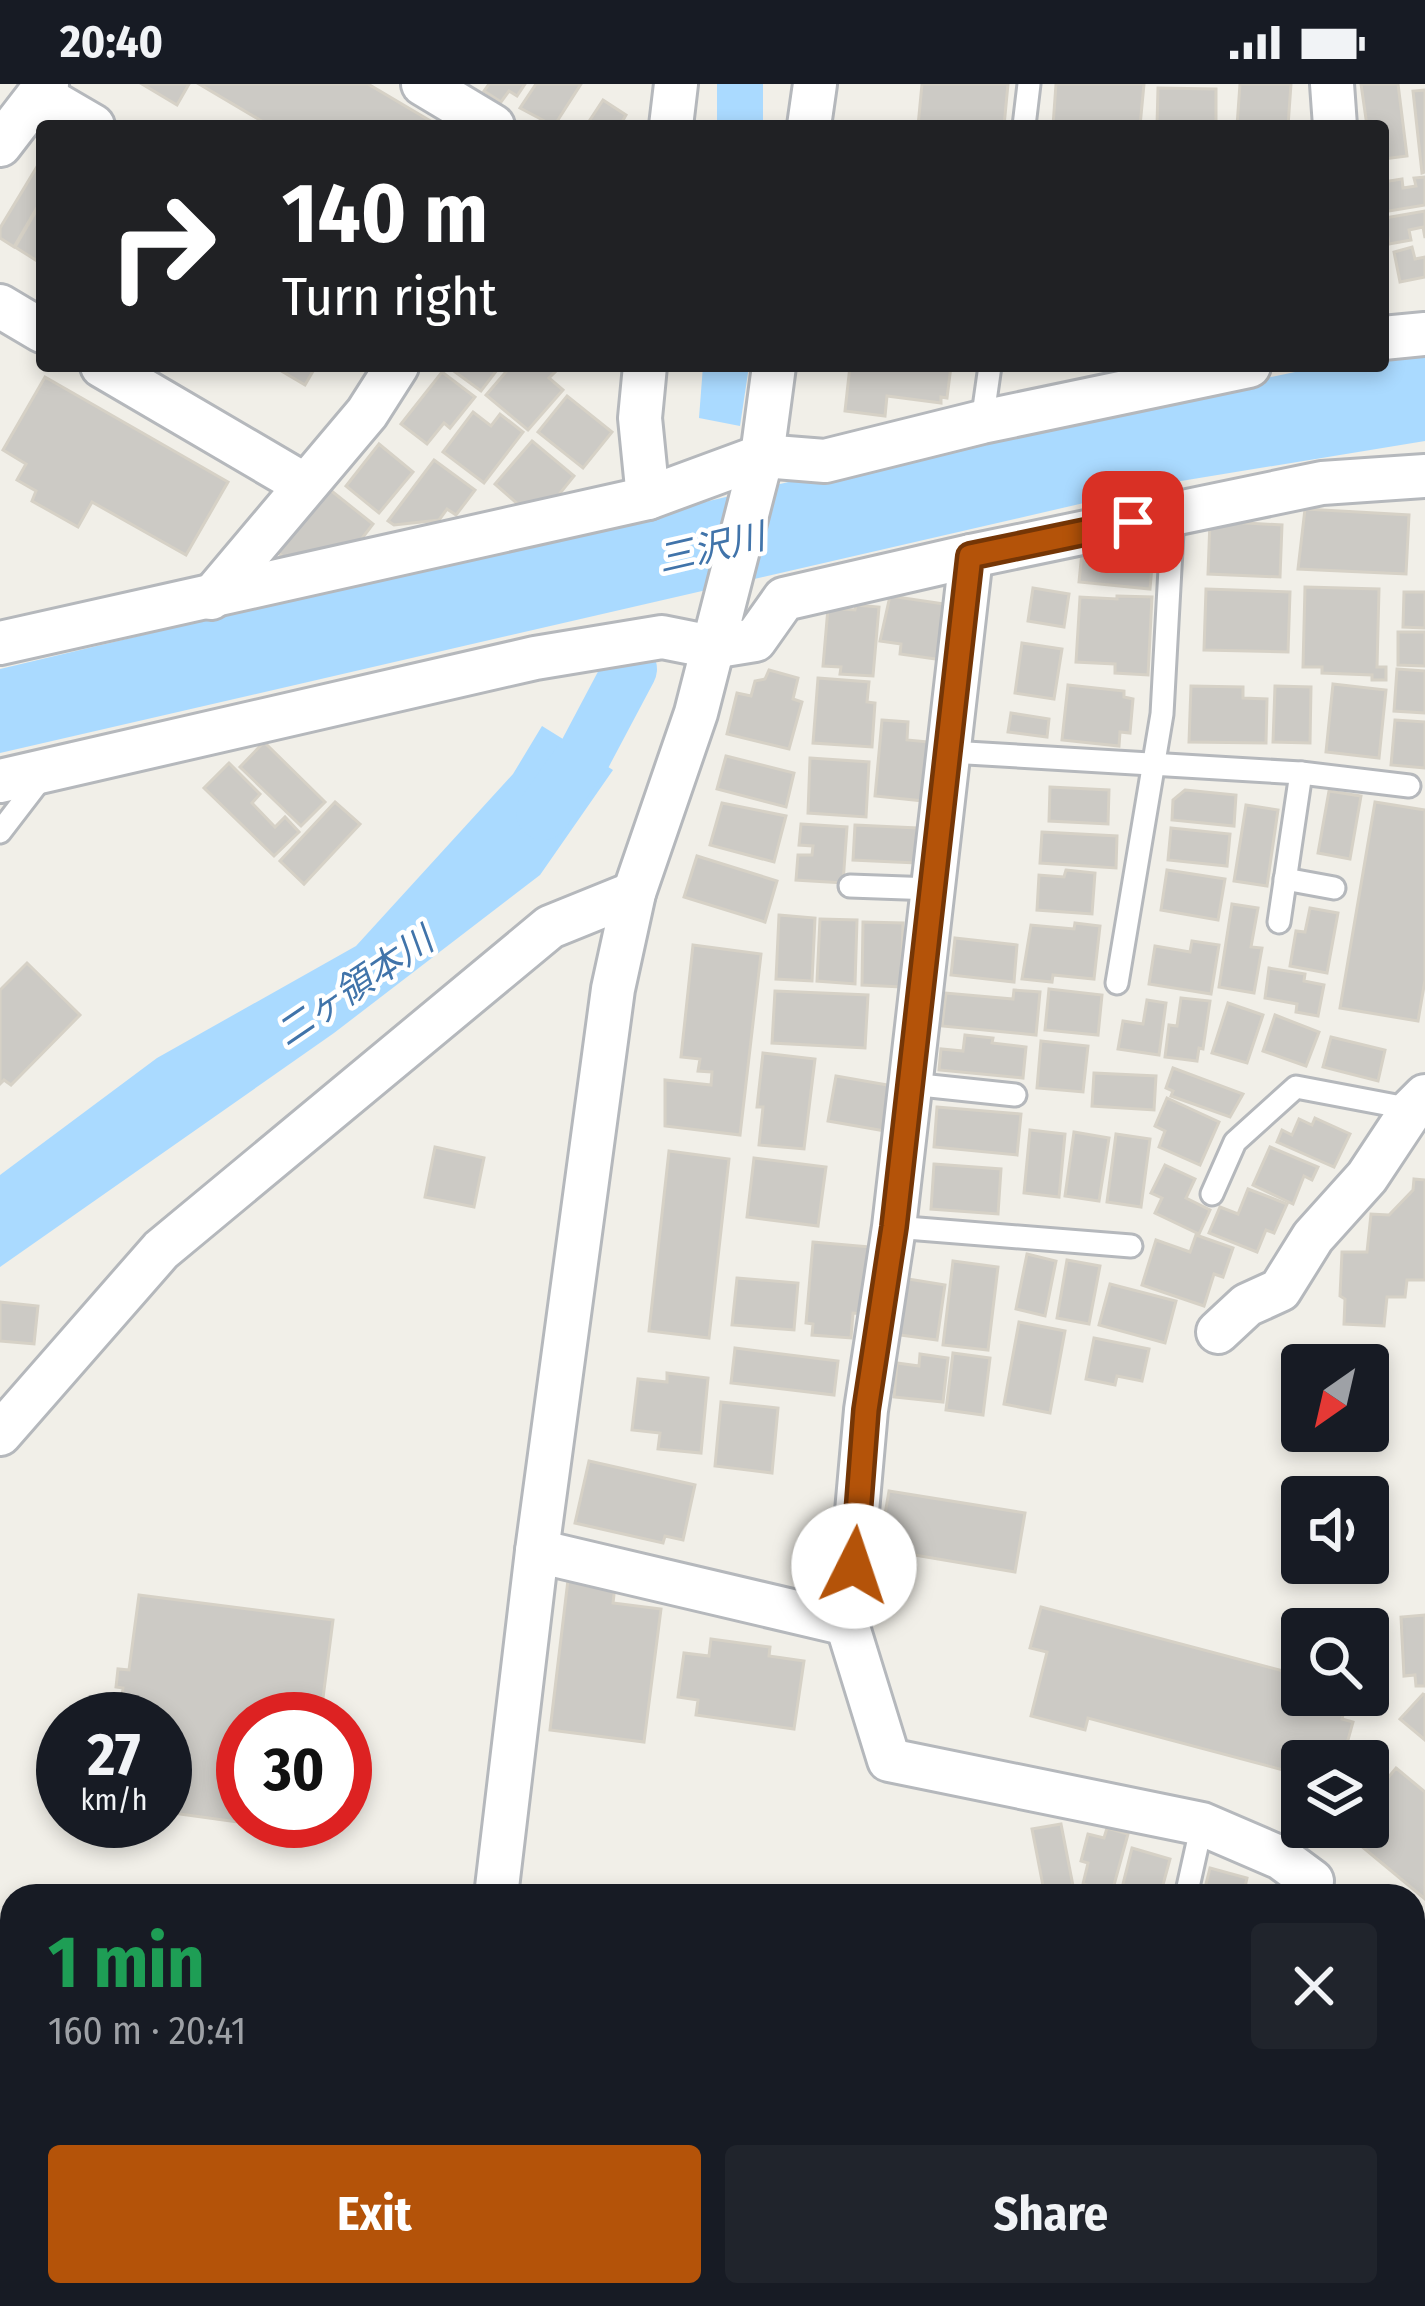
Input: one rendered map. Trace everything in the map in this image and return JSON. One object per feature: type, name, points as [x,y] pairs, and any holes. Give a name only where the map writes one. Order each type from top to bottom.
[{"type":"street","points":[[423,84],[483,120]]},
{"type":"street","points":[[672,120],[676,84]]},
{"type":"street","points":[[809,120],[814,84]]},
{"type":"street","points":[[1332,84],[1335,120]]},
{"type":"street","points":[[0,145],[44,90],[85,120]]},
{"type":"street","points":[[1389,337],[1425,334]]},
{"type":"street","points":[[112,372],[305,484]]},
{"type":"street","points":[[211,598],[367,413],[393,372]]},
{"type":"street","points":[[644,372],[640,418],[648,497]]},
{"type":"street","points":[[497,1884],[613,989],[634,892],[696,713],[758,468],[773,372]]},
{"type":"street","points":[[2,637],[211,598],[758,468],[825,460],[1220,372]]},
{"type":"street","points":[[0,781],[536,658],[662,637],[712,647],[755,640],[784,599],[1322,483],[1425,476]]},
{"type":"street","points":[[970,556],[894,1227],[866,1410],[848,1624],[889,1760],[1202,1825],[1281,1858],[1313,1884]]},
{"type":"street","points":[[0,1434],[161,1250],[550,927],[634,892]]},
{"type":"street","points":[[1218,1332],[1247,1305],[1280,1290],[1312,1237],[1367,1177],[1418,1103]]},
{"type":"street","points":[[537,1551],[848,1624]]},
{"type":"lane","points":[[1025,120],[1029,84]]},
{"type":"lane","points":[[982,422],[989,372]]},
{"type":"lane","points":[[1118,983],[1162,714],[1173,514]]},
{"type":"lane","points":[[950,752],[1301,773],[1409,786]]},
{"type":"lane","points":[[0,832],[48,770]]},
{"type":"lane","points":[[1280,922],[1301,773]]},
{"type":"lane","points":[[1285,879],[1334,887]]},
{"type":"lane","points":[[850,886],[933,889]]},
{"type":"lane","points":[[911,1084],[1015,1095]]},
{"type":"lane","points":[[1212,1194],[1234,1142],[1296,1087],[1418,1103]]},
{"type":"lane","points":[[894,1227],[1131,1246]]},
{"type":"lane","points":[[1189,1884],[1202,1825]]},
{"type":"water","points":[[717,84],[763,84],[763,120],[717,120]]},
{"type":"water","name":"三沢川","points":[[1425,355],[1425,441],[1175,482],[0,753],[0,669],[966,440],[1295,372],[1389,372],[1389,358]]},
{"type":"water","points":[[703,372],[748,372],[740,426],[699,418]]},
{"type":"water","points":[[542,726],[613,770],[540,875],[334,1033],[0,1267],[0,1175],[157,1058],[356,946],[513,774]]},
{"type":"building","points":[[142,84],[189,84],[177,105]]},
{"type":"building","points":[[199,84],[368,84],[429,120],[260,120]]},
{"type":"building","points":[[489,84],[525,84],[517,96],[509,91],[501,102],[484,91]]},
{"type":"building","points":[[536,84],[581,84],[558,120],[543,120],[520,108]]},
{"type":"building","points":[[922,84],[1008,84],[1005,120],[919,120]]},
{"type":"building","points":[[1056,84],[1144,84],[1141,120],[1053,120]]},
{"type":"building","points":[[1240,84],[1291,84],[1288,120],[1237,120]]},
{"type":"building","points":[[1361,84],[1398,84],[1407,156],[1389,158],[1389,120],[1366,120]]},
{"type":"building","points":[[1158,88],[1216,89],[1216,120],[1157,120]]},
{"type":"building","points":[[1425,90],[1425,172],[1422,173],[1413,91]]},
{"type":"building","points":[[603,100],[626,115],[623,120],[590,120]]},
{"type":"building","points":[[36,168],[36,209],[14,247],[0,238],[0,228]]},
{"type":"building","points":[[1425,177],[1425,205],[1389,211],[1389,181],[1402,179],[1403,188],[1416,186],[1414,178]]},
{"type":"building","points":[[36,211],[36,260],[15,247]]},
{"type":"building","points":[[1425,211],[1425,238],[1423,227],[1409,230],[1411,240],[1389,244],[1389,217]]},
{"type":"building","points":[[1412,247],[1415,259],[1425,257],[1425,277],[1400,282],[1394,252]]},
{"type":"building","points":[[283,372],[313,372],[305,385]]},
{"type":"building","points":[[442,372],[475,397],[450,428],[444,423],[427,444],[401,424]]},
{"type":"building","points":[[455,372],[495,372],[481,391]]},
{"type":"building","points":[[506,372],[555,372],[549,378],[563,390],[528,430],[486,395]]},
{"type":"building","points":[[849,372],[950,372],[947,398],[941,397],[941,403],[887,396],[885,416],[845,411]]},
{"type":"building","points":[[45,377],[228,482],[186,555],[92,502],[78,527],[32,501],[36,491],[17,480],[26,464],[3,450]]},
{"type":"building","points":[[567,396],[612,432],[583,468],[538,432]]},
{"type":"building","points":[[473,412],[491,426],[500,414],[523,432],[484,483],[443,452]]},
{"type":"building","points":[[532,441],[574,476],[552,503],[520,506],[495,484]]},
{"type":"building","points":[[379,444],[413,472],[379,513],[346,486]]},
{"type":"building","points":[[434,460],[475,490],[456,515],[447,509],[439,520],[394,525],[388,521]]},
{"type":"building","points":[[329,489],[373,524],[353,550],[285,558],[278,553]]},
{"type":"building","points":[[1305,509],[1409,515],[1406,574],[1298,569]]},
{"type":"building","points":[[1210,521],[1282,525],[1280,577],[1208,574]]},
{"type":"building","points":[[1109,550],[1153,554],[1150,589],[1079,582],[1082,552],[1108,555]]},
{"type":"building","points":[[1305,587],[1379,589],[1377,667],[1386,667],[1386,680],[1303,667]]},
{"type":"building","points":[[1033,588],[1069,594],[1064,627],[1028,621]]},
{"type":"building","points":[[1206,589],[1290,592],[1288,652],[1204,650]]},
{"type":"building","points":[[1404,592],[1425,592],[1425,628],[1403,627]]},
{"type":"building","points":[[890,596],[951,605],[943,660],[900,654],[901,644],[880,641]]},
{"type":"building","points":[[1080,597],[1152,597],[1148,675],[1115,673],[1115,664],[1076,662]]},
{"type":"building","points":[[856,605],[879,607],[873,676],[840,674],[841,667],[823,666],[828,608],[855,610]]},
{"type":"building","points":[[1398,632],[1425,632],[1425,666],[1398,665]]},
{"type":"building","points":[[1022,643],[1062,649],[1054,699],[1015,693]]},
{"type":"building","points":[[1397,669],[1425,671],[1425,713],[1394,711]]},
{"type":"building","points":[[769,670],[798,678],[793,699],[802,702],[789,749],[727,734],[737,693],[751,696],[755,681],[765,679]]},
{"type":"building","points":[[818,678],[869,682],[867,702],[875,703],[872,747],[813,743]]},
{"type":"building","points":[[1333,684],[1386,690],[1379,758],[1326,752]]},
{"type":"building","points":[[1068,685],[1124,691],[1124,697],[1133,699],[1130,733],[1120,732],[1119,746],[1062,740]]},
{"type":"building","points":[[1191,686],[1243,687],[1243,698],[1267,699],[1266,743],[1189,742]]},
{"type":"building","points":[[1275,686],[1311,687],[1310,743],[1273,742]]},
{"type":"building","points":[[1011,713],[1049,719],[1047,737],[1008,732]]},
{"type":"building","points":[[882,720],[908,722],[907,740],[929,742],[924,801],[875,796]]},
{"type":"building","points":[[1395,720],[1425,722],[1425,768],[1391,765]]},
{"type":"building","points":[[264,742],[325,802],[301,826],[240,767]]},
{"type":"building","points":[[726,756],[794,773],[786,807],[717,789]]},
{"type":"building","points":[[810,758],[869,762],[866,817],[808,813]]},
{"type":"building","points":[[229,763],[260,794],[252,803],[275,827],[285,817],[299,832],[274,856],[204,788]]},
{"type":"building","points":[[1050,787],[1109,790],[1108,824],[1049,821]]},
{"type":"building","points":[[1185,790],[1236,795],[1234,826],[1172,820],[1173,800]]},
{"type":"building","points":[[1329,791],[1361,796],[1350,859],[1318,853]]},
{"type":"building","points":[[335,802],[360,824],[304,884],[280,861]]},
{"type":"building","points":[[1375,802],[1425,810],[1425,980],[1418,1021],[1340,1008]]},
{"type":"building","points":[[722,803],[786,816],[774,862],[710,845]]},
{"type":"building","points":[[1246,805],[1278,810],[1267,886],[1234,881]]},
{"type":"building","points":[[801,824],[847,827],[843,883],[796,880],[798,855],[812,855],[813,846],[799,845]]},
{"type":"building","points":[[855,825],[917,828],[916,863],[853,860]]},
{"type":"building","points":[[1171,828],[1230,834],[1227,866],[1168,860]]},
{"type":"building","points":[[1042,832],[1117,836],[1116,868],[1040,863]]},
{"type":"building","points":[[697,856],[777,881],[765,922],[684,897]]},
{"type":"building","points":[[1066,870],[1095,873],[1092,914],[1037,910],[1039,875],[1064,877]]},
{"type":"building","points":[[1167,870],[1225,879],[1218,920],[1161,910]]},
{"type":"building","points":[[1232,904],[1258,908],[1251,947],[1262,948],[1254,993],[1219,987]]},
{"type":"building","points":[[1310,908],[1338,913],[1327,973],[1290,966],[1296,931],[1305,932]]},
{"type":"building","points":[[779,915],[815,918],[812,981],[776,979]]},
{"type":"building","points":[[820,919],[857,920],[855,984],[817,981]]},
{"type":"building","points":[[863,922],[903,923],[901,987],[862,985]]},
{"type":"building","points":[[1075,923],[1100,926],[1094,979],[1053,975],[1052,982],[1022,979],[1031,925],[1074,929]]},
{"type":"building","points":[[955,938],[1017,945],[1014,982],[951,975]]},
{"type":"building","points":[[1192,941],[1219,945],[1211,994],[1149,984],[1155,946],[1190,952]]},
{"type":"building","points":[[693,945],[761,954],[740,1135],[665,1126],[665,1080],[711,1085],[712,1072],[698,1071],[700,1059],[681,1057]]},
{"type":"building","points":[[27,963],[80,1015],[11,1085],[4,1080],[0,1084],[0,990]]},
{"type":"building","points":[[1269,968],[1305,974],[1304,981],[1324,985],[1318,1016],[1296,1012],[1297,1004],[1265,998]]},
{"type":"building","points":[[1049,989],[1102,995],[1098,1035],[1045,1030]]},
{"type":"building","points":[[1014,990],[1040,992],[1036,1035],[942,1026],[946,993],[1013,999]]},
{"type":"building","points":[[775,991],[868,995],[865,1048],[772,1043]]},
{"type":"building","points":[[1181,998],[1210,1001],[1197,1061],[1165,1057],[1169,1025],[1177,1026]]},
{"type":"building","points":[[1147,1000],[1166,1003],[1159,1055],[1118,1049],[1123,1021],[1143,1024]]},
{"type":"building","points":[[1228,1003],[1263,1015],[1247,1063],[1212,1053]]},
{"type":"building","points":[[1275,1015],[1319,1032],[1306,1066],[1263,1051]]},
{"type":"building","points":[[965,1035],[1026,1047],[1023,1078],[939,1070],[941,1049],[963,1051]]},
{"type":"building","points":[[1331,1037],[1385,1050],[1378,1081],[1323,1067]]},
{"type":"building","points":[[1041,1041],[1088,1046],[1083,1092],[1037,1088]]},
{"type":"building","points":[[763,1053],[815,1059],[804,1149],[759,1145],[763,1107],[757,1107]]},
{"type":"building","points":[[1173,1068],[1243,1094],[1230,1117],[1171,1096],[1173,1091],[1166,1088]]},
{"type":"building","points":[[1094,1073],[1156,1076],[1154,1110],[1092,1106]]},
{"type":"building","points":[[836,1076],[893,1086],[885,1131],[828,1121]]},
{"type":"building","points":[[1167,1098],[1219,1122],[1200,1165],[1159,1147],[1165,1131],[1155,1126]]},
{"type":"building","points":[[937,1107],[1021,1114],[1017,1155],[934,1147]]},
{"type":"building","points":[[1315,1118],[1350,1134],[1334,1167],[1277,1142],[1282,1130],[1292,1135],[1299,1119],[1312,1125]]},
{"type":"building","points":[[1030,1130],[1065,1134],[1059,1197],[1024,1193]]},
{"type":"building","points":[[1074,1132],[1109,1138],[1099,1201],[1065,1196]]},
{"type":"building","points":[[1116,1134],[1150,1139],[1141,1207],[1107,1202]]},
{"type":"building","points":[[435,1147],[484,1158],[474,1207],[425,1197]]},
{"type":"building","points":[[1270,1147],[1318,1167],[1312,1180],[1304,1176],[1293,1204],[1253,1185]]},
{"type":"building","points":[[669,1151],[729,1159],[709,1338],[649,1331]]},
{"type":"building","points":[[754,1158],[826,1167],[818,1226],[747,1217]]},
{"type":"building","points":[[934,1164],[1001,1169],[998,1214],[931,1209]]},
{"type":"building","points":[[1165,1165],[1195,1179],[1186,1198],[1210,1210],[1199,1234],[1155,1213],[1162,1198],[1151,1193]]},
{"type":"building","points":[[1414,1179],[1425,1180],[1425,1280],[1407,1280],[1405,1297],[1387,1297],[1384,1326],[1344,1324],[1342,1252],[1367,1252],[1371,1214],[1389,1215],[1413,1190]]},
{"type":"building","points":[[1248,1189],[1287,1204],[1274,1233],[1266,1230],[1257,1252],[1209,1233],[1220,1207],[1238,1214]]},
{"type":"building","points":[[1196,1235],[1233,1248],[1223,1277],[1214,1274],[1204,1306],[1142,1285],[1156,1240],[1190,1252]]},
{"type":"building","points":[[813,1242],[871,1247],[866,1314],[853,1313],[851,1338],[812,1335],[813,1324],[806,1323]]},
{"type":"building","points":[[1027,1254],[1056,1261],[1045,1316],[1016,1309]]},
{"type":"building","points":[[1067,1260],[1100,1266],[1089,1324],[1057,1318]]},
{"type":"building","points":[[953,1261],[998,1267],[988,1350],[943,1345]]},
{"type":"building","points":[[737,1278],[798,1283],[794,1330],[732,1325]]},
{"type":"building","points":[[902,1278],[945,1285],[937,1340],[900,1335],[901,1323],[895,1322]]},
{"type":"building","points":[[1110,1284],[1176,1301],[1165,1343],[1099,1325]]},
{"type":"building","points":[[0,1302],[38,1306],[34,1344],[0,1341]]},
{"type":"building","points":[[1019,1322],[1065,1331],[1050,1413],[1004,1404]]},
{"type":"building","points":[[1094,1338],[1149,1349],[1142,1381],[1117,1376],[1115,1385],[1086,1379]]},
{"type":"building","points":[[735,1348],[838,1361],[834,1395],[731,1383]]},
{"type":"building","points":[[953,1353],[990,1358],[983,1415],[946,1410]]},
{"type":"building","points":[[920,1354],[948,1358],[943,1402],[894,1397],[897,1363],[919,1366]]},
{"type":"building","points":[[667,1373],[708,1378],[701,1453],[658,1449],[660,1433],[632,1430],[638,1379],[667,1382]]},
{"type":"building","points":[[721,1402],[778,1408],[772,1473],[715,1466]]},
{"type":"building","points":[[589,1461],[695,1485],[683,1540],[665,1536],[663,1543],[575,1523]]},
{"type":"building","points":[[889,1491],[1025,1513],[1015,1572],[879,1549]]},
{"type":"building","points":[[568,1580],[615,1586],[613,1603],[661,1609],[644,1742],[550,1730]]},
{"type":"building","points":[[139,1595],[333,1620],[324,1692],[216,1692],[216,1819],[192,1816],[192,1692],[122,1692],[116,1687],[118,1669],[129,1670]]},
{"type":"building","points":[[1041,1607],[1281,1670],[1281,1716],[1343,1716],[1353,1722],[1348,1740],[1281,1740],[1281,1769],[1088,1718],[1085,1730],[1031,1716],[1047,1652],[1030,1648]]},
{"type":"building","points":[[1425,1615],[1425,1686],[1416,1686],[1415,1675],[1404,1676],[1401,1617]]},
{"type":"building","points":[[711,1639],[770,1647],[769,1656],[804,1661],[794,1729],[696,1715],[698,1700],[678,1697],[684,1653],[709,1656]]},
{"type":"building","points":[[1425,1695],[1425,1740],[1400,1719]]},
{"type":"building","points":[[1396,1768],[1425,1792],[1425,1884],[1407,1884],[1364,1848],[1389,1848],[1389,1776]]},
{"type":"building","points":[[1061,1824],[1073,1884],[1043,1884],[1032,1829]]},
{"type":"building","points":[[1107,1828],[1128,1834],[1114,1884],[1083,1884],[1088,1863],[1081,1861],[1088,1834],[1104,1838]]},
{"type":"building","points":[[1132,1848],[1170,1859],[1163,1884],[1123,1884]]},
{"type":"building","points":[[1210,1868],[1247,1878],[1246,1884],[1206,1884]]},
{"type":"waterway","name":"二ヶ領本川","points":[[543,813],[585,754],[630,669]]},
{"type":"route","points":[[854,1566],[866,1410],[894,1227],[970,556],[1133,522]]}]
